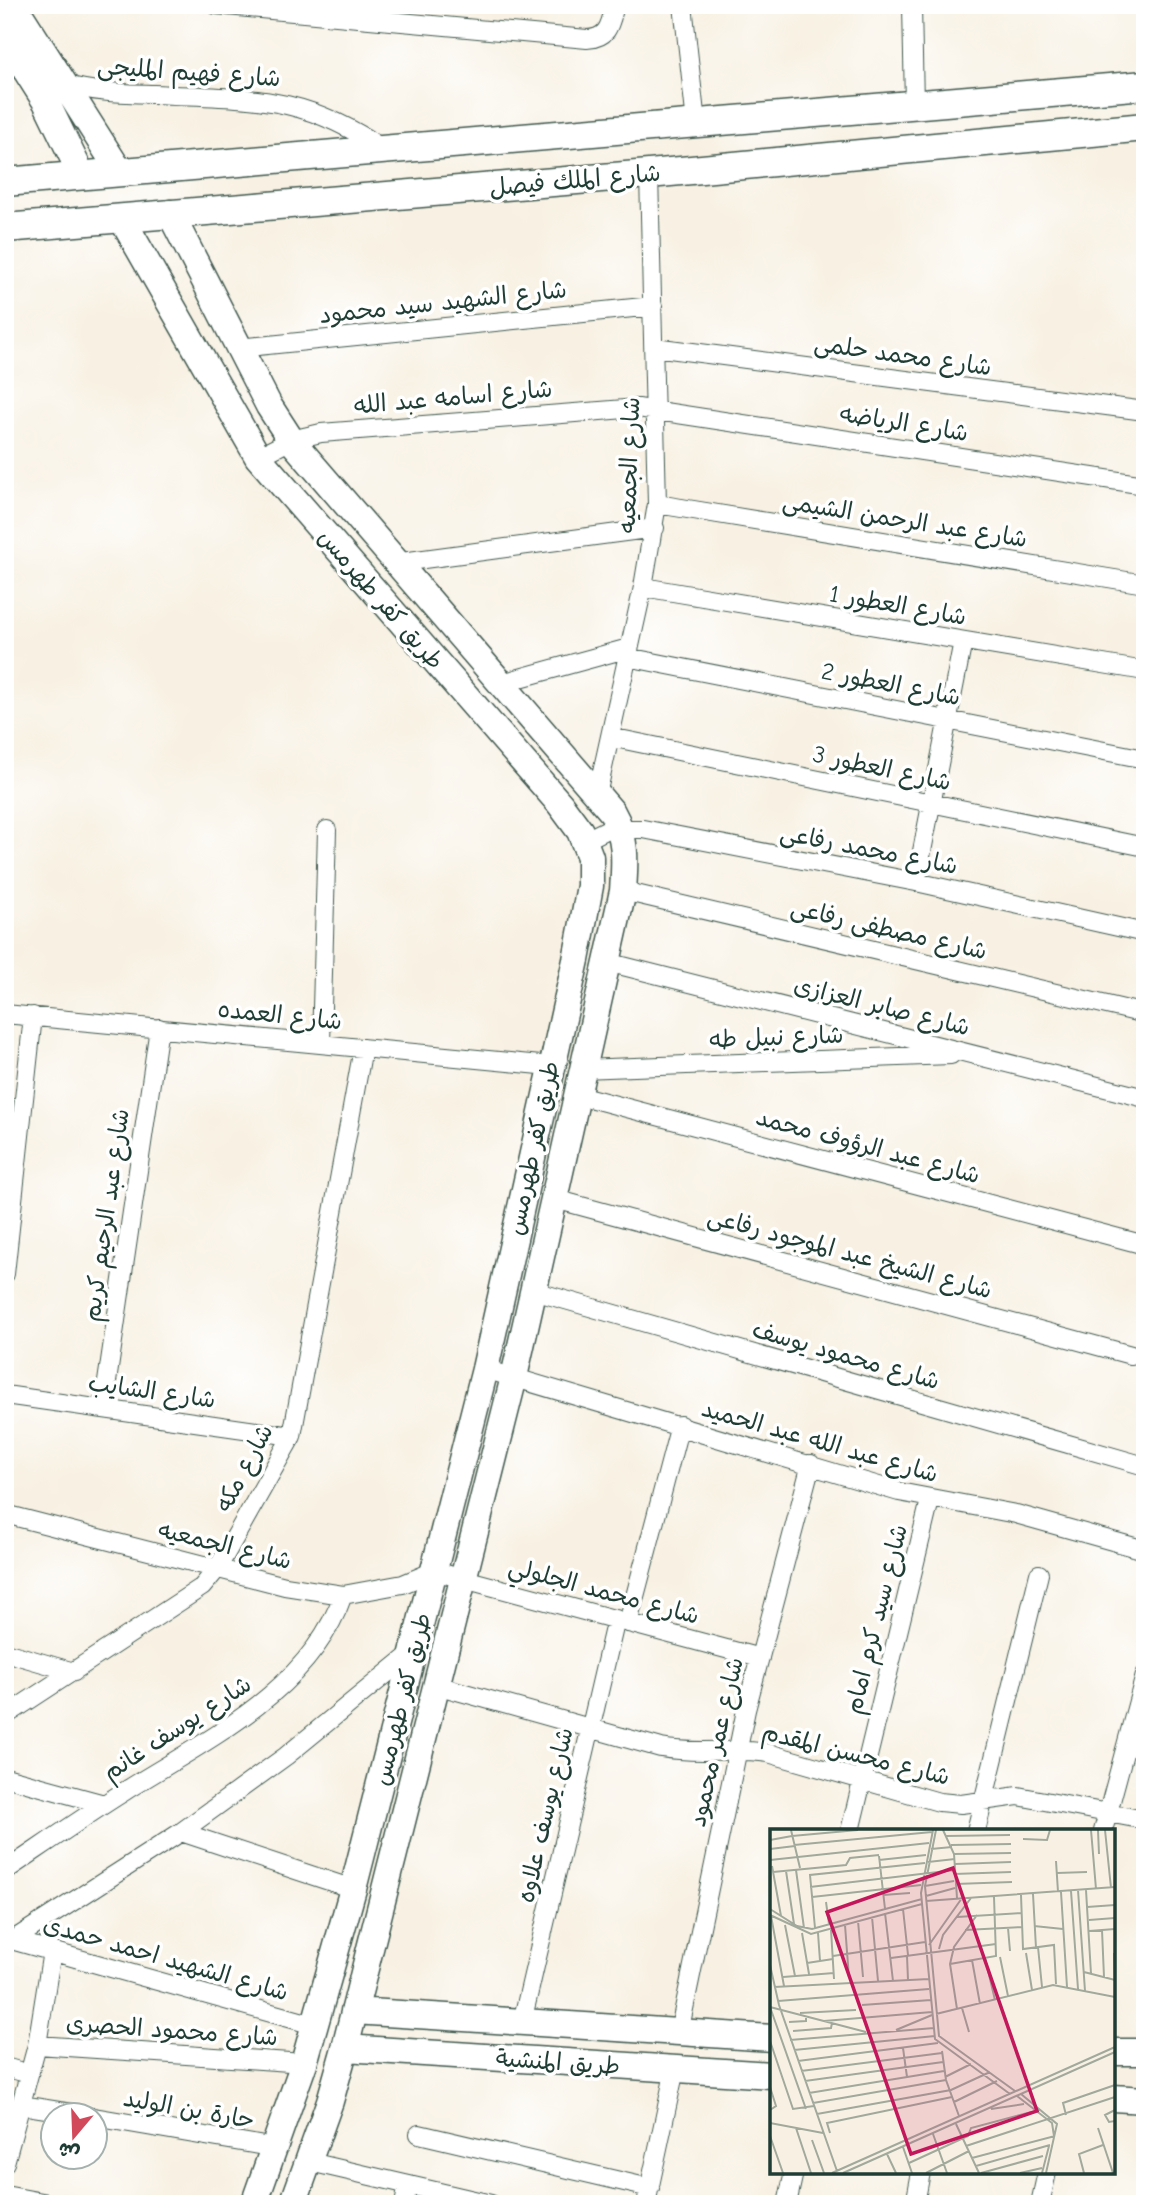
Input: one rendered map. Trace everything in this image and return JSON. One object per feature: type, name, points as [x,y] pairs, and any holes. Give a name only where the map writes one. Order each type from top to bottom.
[{"type":"main road","name":"شارع الملك فيصل","points":[[5,182],[1145,85]]},
{"type":"main road","name":"شارع الملك فيصل","points":[[5,228],[649,174],[1145,127]]},
{"type":"street","points":[[14,5],[120,172]]},
{"type":"street","points":[[216,5],[587,39],[603,36],[608,29],[615,5]]},
{"type":"street","points":[[683,5],[696,123]]},
{"type":"street","points":[[912,5],[914,105]]},
{"type":"street","points":[[5,37],[46,102],[82,176]]},
{"type":"street","name":"شارع فهيم المليجى","points":[[64,84],[95,92],[265,99],[298,106],[357,131],[384,150]]},
{"type":"street","name":"شارع الجمعيه","points":[[597,795],[643,587],[657,505],[649,174]]},
{"type":"street","name":"طريق كفر طهرمس","points":[[170,213],[238,348],[291,440],[498,684],[597,795],[621,827],[625,847],[622,891],[514,1377],[345,2048],[310,2162],[293,2204]]},
{"type":"street","name":"طريق كفر طهرمس","points":[[122,219],[258,457],[560,804],[584,841],[590,857],[590,886],[485,1369],[353,1889],[304,2063],[254,2204]]},
{"type":"street","name":"شارع الشهيد سيد محمود","points":[[238,348],[653,306]]},
{"type":"street","name":"شارع محمد حلمى","points":[[654,347],[1145,411]]},
{"type":"street","name":"شارع اسامه عبد الله","points":[[258,457],[291,440],[321,433],[621,408],[656,410]]},
{"type":"street","name":"شارع الرياضه","points":[[656,410],[1145,485]]},
{"type":"street","name":"شارع عبد الرحمن الشيمى","points":[[657,505],[1145,584]]},
{"type":"street","points":[[394,563],[655,528]]},
{"type":"street","name":"شارع العطور 1","points":[[643,587],[1145,671]]},
{"type":"street","points":[[916,882],[963,641]]},
{"type":"street","name":"شارع العطور 2","points":[[498,684],[628,653],[1145,759]]},
{"type":"street","name":"شارع العطور 3","points":[[610,737],[1145,847]]},
{"type":"street","points":[[584,841],[608,829],[621,827]]},
{"type":"street","name":"شارع محمد رفاعى","points":[[621,827],[916,882],[1145,933]]},
{"type":"street","points":[[321,1044],[327,830]]},
{"type":"street","name":"شارع مصطفى رفاعى","points":[[622,891],[1145,1014]]},
{"type":"street","name":"شارع صابر العزازى","points":[[607,962],[1136,1096]]},
{"type":"street","name":"شارع العمده","points":[[5,1014],[551,1066]]},
{"type":"street","points":[[5,1274],[33,1016]]},
{"type":"street","name":"شارع عبد الرحيم كريم","points":[[103,1409],[159,1028]]},
{"type":"street","name":"شارع مكه","points":[[5,1716],[202,1587],[217,1569],[292,1436],[363,1048]]},
{"type":"street","name":"شارع نبيل طه","points":[[580,1082],[972,1054]]},
{"type":"street","name":"شارع عبد الرؤوف محمد","points":[[580,1082],[1145,1245]]},
{"type":"street","points":[[1136,1096],[1145,1105]]},
{"type":"street","name":"شارع الشيخ عبد الموجود رفاعى","points":[[555,1199],[1131,1355]]},
{"type":"street","name":"شارع محمود يوسف","points":[[534,1291],[1145,1466]]},
{"type":"street","name":"شارع عبد الله عبد الحميد","points":[[485,1369],[930,1500],[1016,1514],[1145,1550]]},
{"type":"street","name":"شارع الشايب","points":[[5,1395],[292,1436]]},
{"type":"street","name":"شارع يوسف علاوه","points":[[522,2022],[591,1728],[680,1425]]},
{"type":"street","name":"شارع عمر محمود","points":[[679,2033],[738,1750],[811,1464]]},
{"type":"street","name":"شارع سيد كرم امام","points":[[850,1829],[930,1500]]},
{"type":"street","name":"شارع الجمعيه","points":[[5,1514],[285,1586],[343,1595],[403,1584],[434,1571]]},
{"type":"street","name":"شارع محمد الجلولي","points":[[434,1571],[760,1658]]},
{"type":"street","points":[[976,1829],[1039,1574]]},
{"type":"street","name":"شارع يوسف غانم","points":[[5,1871],[273,1694],[319,1644],[334,1620],[343,1595]]},
{"type":"street","points":[[9,1939],[181,1832],[286,1756],[414,1651]]},
{"type":"street","points":[[5,1652],[74,1671]]},
{"type":"street","points":[[1103,1829],[1145,1675]]},
{"type":"street","name":"شارع محسن المقدم","points":[[436,1685],[677,1751],[738,1750],[768,1753],[950,1804],[1018,1796],[1145,1820]]},
{"type":"street","points":[[5,1777],[104,1804]]},
{"type":"street","points":[[181,1832],[353,1889]]},
{"type":"street","name":"شارع الشهيد احمد حمدى","points":[[9,1939],[314,2025]]},
{"type":"street","points":[[5,2162],[37,2045],[52,1951]]},
{"type":"street","name":"طريق المنشية","points":[[354,2011],[770,2038]]},
{"type":"street","name":"شارع محمود الحصرى","points":[[37,2045],[304,2063]]},
{"type":"street","name":"طريق المنشية","points":[[345,2048],[770,2076]]},
{"type":"street","points":[[1115,2052],[1145,2052]]},
{"type":"street","points":[[5,2067],[29,2074]]},
{"type":"street","points":[[419,2134],[648,2196],[676,2069]]},
{"type":"street","points":[[1115,2098],[1145,2100]]},
{"type":"street","points":[[21,2105],[38,2108]]},
{"type":"street","name":"حارة بن الوليد","points":[[108,2119],[276,2148]]},
{"type":"street","points":[[310,2162],[491,2204]]},
{"type":"street","points":[[787,2204],[794,2174]]},
{"type":"street","points":[[915,2204],[921,2174]]},
{"type":"street","points":[[1040,2204],[1047,2174]]},
{"type":"street","points":[[404,2204],[408,2185]]},
{"type":"street","points":[[5,2195],[53,2204]]}]
